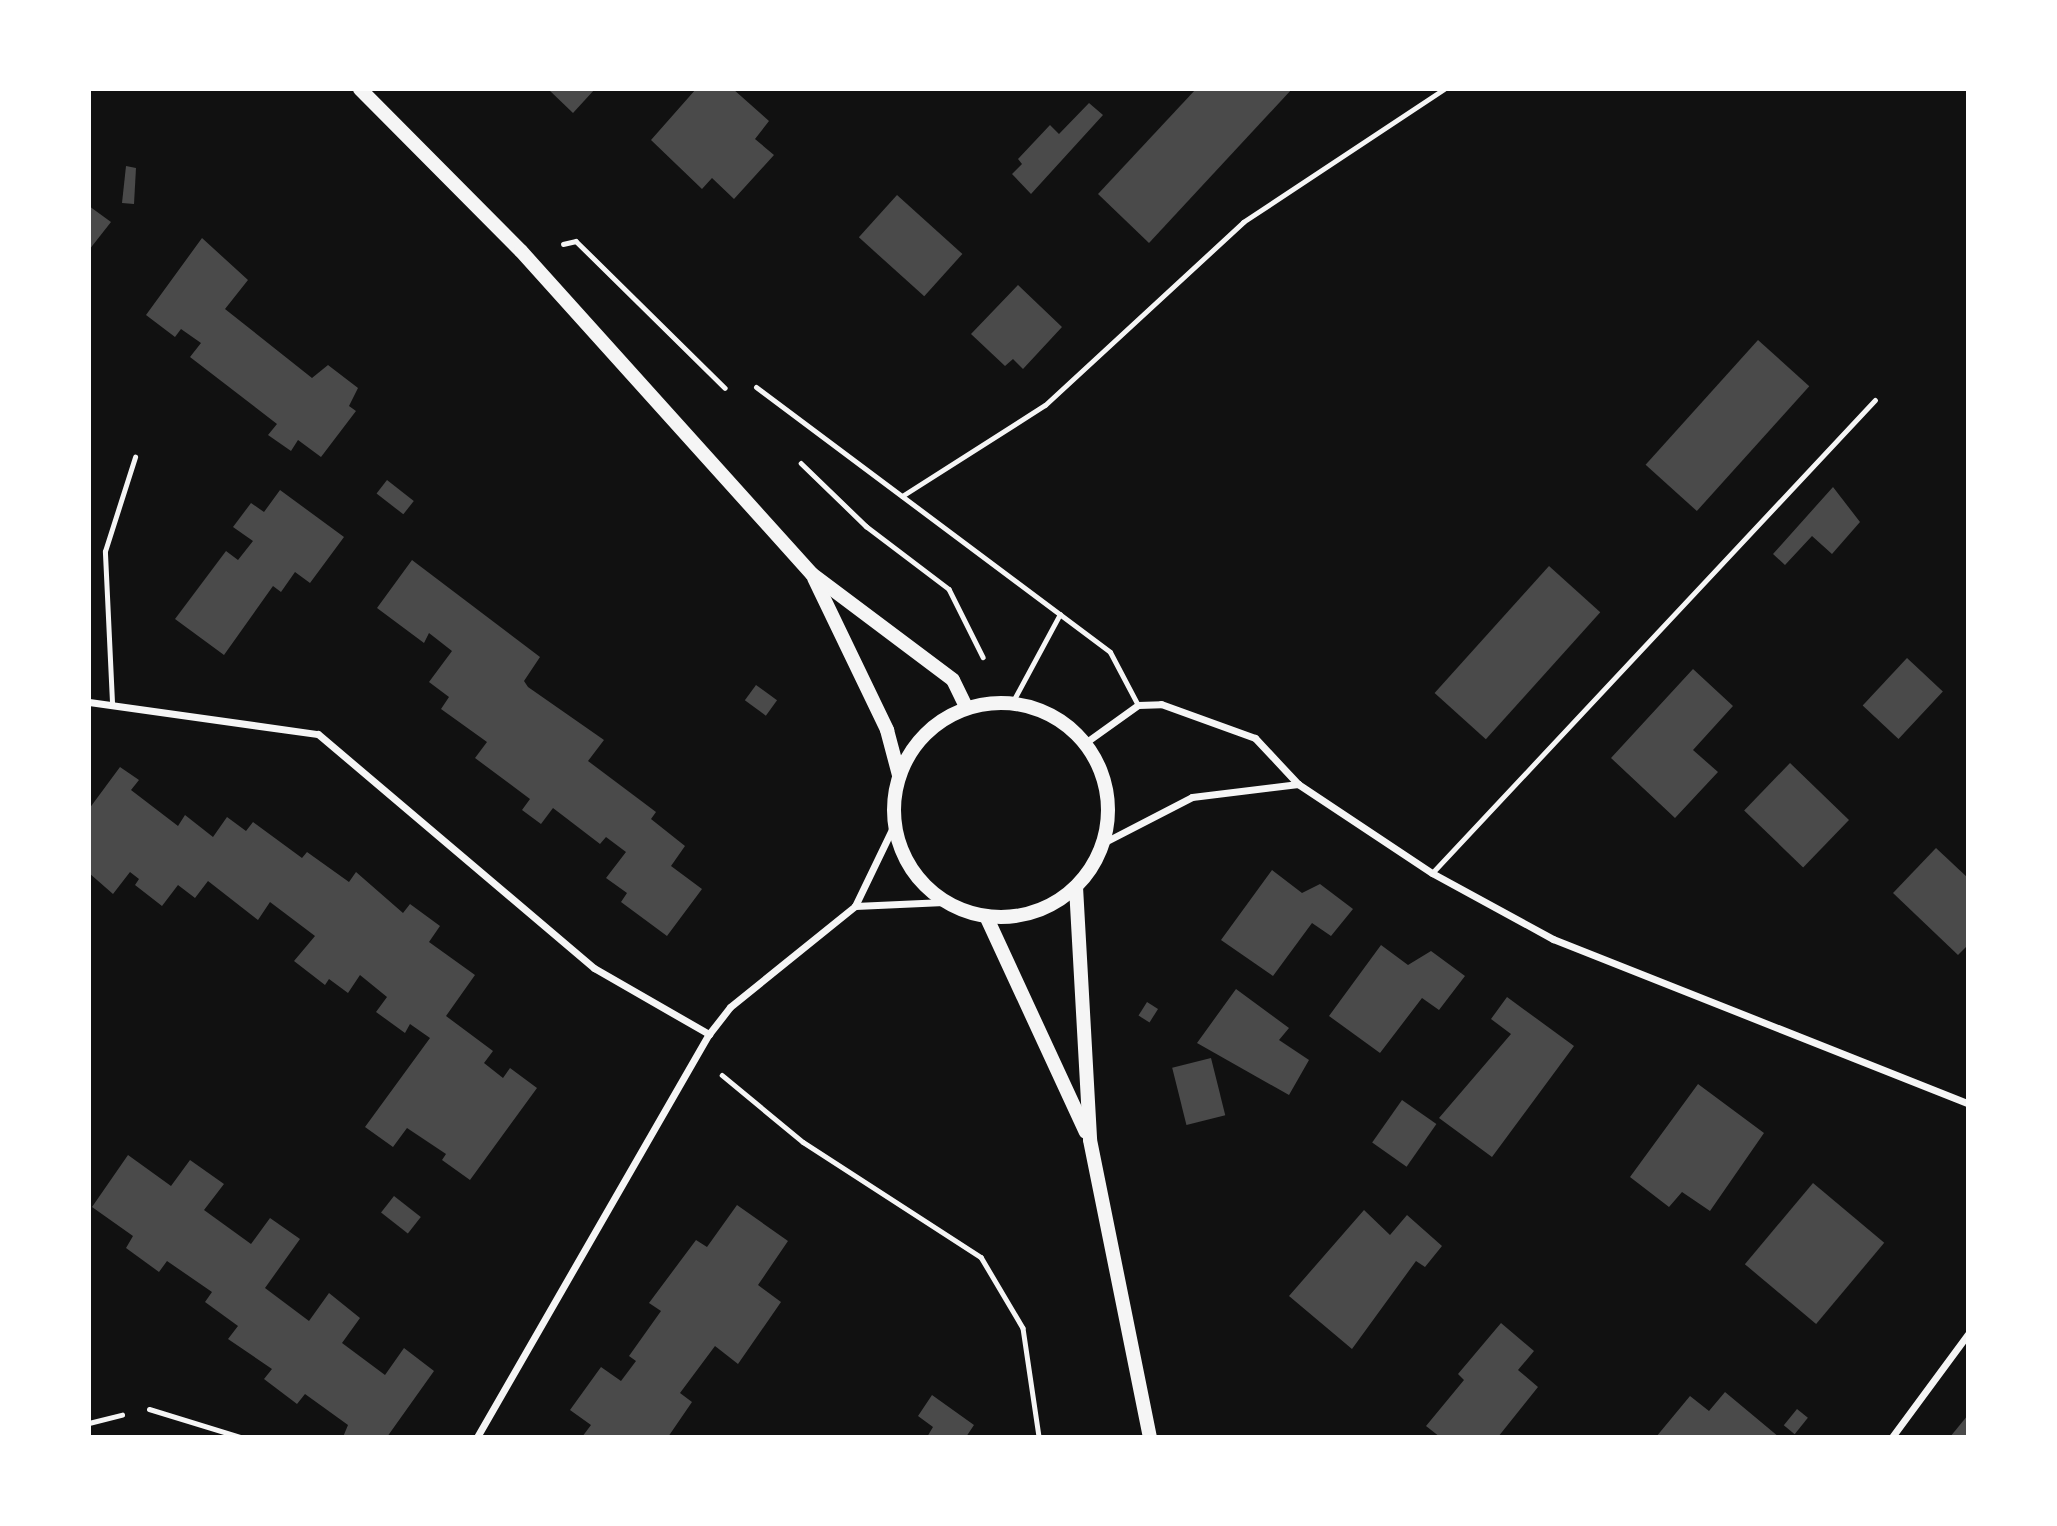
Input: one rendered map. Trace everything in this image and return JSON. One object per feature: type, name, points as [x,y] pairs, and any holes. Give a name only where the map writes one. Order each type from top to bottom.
[{"type":"main road","points":[[360,89],[521,251],[812,574],[953,680],[966,707]]},
{"type":"main road","points":[[812,574],[887,730],[899,775],[892,830],[906,862],[944,902],[986,916],[1034,912],[1076,887],[1103,844],[1107,790],[1085,743],[1065,723],[1012,703],[966,707],[927,730],[899,775]]},
{"type":"main road","points":[[1076,887],[1090,1140],[1150,1437]]},
{"type":"main road","points":[[986,916],[1090,1140]]},
{"type":"street","points":[[89,702],[112,702],[318,734],[594,968],[709,1034]]},
{"type":"street","points":[[1085,743],[1138,705],[1161,704],[1255,738],[1298,784],[1432,873],[1618,969],[1968,1103]]},
{"type":"street","points":[[1103,844],[1192,797],[1298,784]]},
{"type":"street","points":[[477,1437],[709,1034],[730,1007],[855,906],[892,830]]},
{"type":"street","points":[[855,906],[944,902]]},
{"type":"street","points":[[1892,1437],[1968,1335]]},
{"type":"lane","points":[[902,496],[1045,405],[1243,222],[1444,89]]},
{"type":"lane","points":[[756,387],[1110,652],[1138,705]]},
{"type":"lane","points":[[1432,873],[1875,400]]},
{"type":"lane","points":[[112,702],[105,551],[135,457]]},
{"type":"lane","points":[[1012,703],[1060,614]]},
{"type":"lane","points":[[149,1409],[240,1437]]},
{"type":"path","points":[[709,1034],[724,1081],[803,1142],[981,1257],[1023,1328],[1039,1437]]},
{"type":"building","points":[[548,89],[595,89],[573,113]]},
{"type":"building","points":[[696,89],[733,89],[769,121],[755,139],[774,155],[734,199],[712,178],[702,189],[651,140]]},
{"type":"building","points":[[1196,89],[1292,89],[1149,243],[1098,194]]},
{"type":"building","points":[[1089,103],[1103,115],[1031,194],[1012,174],[1022,164],[1018,159],[1050,125],[1059,134]]},
{"type":"building","points":[[126,166],[136,168],[134,204],[122,203]]},
{"type":"building","points":[[897,195],[962,254],[924,296],[859,237]]},
{"type":"building","points":[[89,206],[111,222],[89,250]]},
{"type":"building","points":[[202,238],[248,280],[225,309],[312,378],[328,365],[358,388],[349,406],[356,411],[321,457],[298,440],[291,451],[268,435],[277,424],[190,357],[201,343],[181,329],[175,337],[146,315]]},
{"type":"building","points":[[1018,285],[1062,327],[1023,369],[1013,359],[1005,366],[971,334]]},
{"type":"building","points":[[1758,340],[1809,386],[1697,511],[1646,465]]},
{"type":"building","points":[[387,480],[414,501],[403,514],[377,493]]},
{"type":"building","points":[[1833,487],[1860,522],[1832,554],[1812,536],[1785,565],[1773,554]]},
{"type":"building","points":[[280,490],[344,537],[310,583],[295,572],[281,592],[273,586],[224,655],[175,619],[226,551],[238,560],[253,541],[233,527],[251,503],[264,512]]},
{"type":"building","points":[[412,560],[540,657],[524,681],[528,687],[604,740],[588,761],[656,812],[651,819],[685,846],[671,866],[702,889],[667,936],[621,902],[627,893],[606,878],[626,852],[606,837],[600,844],[553,808],[541,824],[522,810],[530,799],[475,758],[487,742],[441,709],[449,697],[429,682],[452,651],[429,633],[424,643],[377,608]]},
{"type":"building","points":[[1549,566],[1600,612],[1486,739],[1435,693]]},
{"type":"building","points":[[1907,658],[1943,691],[1899,739],[1863,706]]},
{"type":"building","points":[[1693,669],[1733,706],[1693,750],[1718,772],[1675,818],[1611,758]]},
{"type":"building","points":[[756,685],[777,700],[766,716],[745,700]]},
{"type":"building","points":[[1790,763],[1849,820],[1803,867],[1744,810]]},
{"type":"building","points":[[120,767],[139,780],[131,790],[178,826],[185,815],[213,837],[227,817],[246,831],[253,822],[302,858],[307,852],[349,882],[356,872],[403,913],[410,904],[440,926],[429,942],[475,975],[446,1016],[493,1051],[484,1063],[503,1078],[510,1068],[537,1088],[470,1180],[442,1160],[446,1154],[407,1128],[393,1147],[365,1127],[430,1038],[410,1024],[405,1033],[376,1012],[387,997],[360,975],[348,993],[329,979],[325,985],[294,961],[315,936],[270,902],[258,920],[208,881],[195,898],[178,885],[162,906],[135,885],[139,879],[130,872],[113,894],[89,873],[89,809]]},
{"type":"building","points":[[1936,848],[1968,878],[1968,945],[1958,955],[1893,893]]},
{"type":"building","points":[[1272,870],[1302,893],[1320,884],[1353,909],[1331,936],[1312,923],[1273,976],[1221,940]]},
{"type":"building","points":[[1381,945],[1408,965],[1431,951],[1465,976],[1439,1010],[1422,998],[1380,1053],[1329,1016]]},
{"type":"building","points":[[1236,989],[1289,1028],[1279,1040],[1309,1060],[1289,1095],[1197,1043]]},
{"type":"building","points":[[1507,997],[1574,1046],[1492,1157],[1439,1118],[1511,1034],[1491,1019]]},
{"type":"building","points":[[1147,1002],[1158,1009],[1150,1022],[1139,1016]]},
{"type":"building","points":[[1211,1058],[1225,1115],[1186,1125],[1172,1068]]},
{"type":"building","points":[[1698,1084],[1764,1133],[1710,1211],[1682,1192],[1669,1207],[1630,1177]]},
{"type":"building","points":[[1402,1100],[1436,1124],[1407,1167],[1372,1143]]},
{"type":"building","points":[[128,1155],[171,1186],[190,1160],[224,1184],[204,1210],[251,1244],[270,1218],[300,1239],[265,1288],[309,1321],[329,1293],[360,1318],[342,1343],[385,1375],[404,1348],[434,1371],[387,1437],[343,1437],[348,1425],[305,1394],[297,1404],[264,1379],[272,1369],[228,1339],[238,1326],[205,1302],[212,1292],[167,1261],[159,1272],[126,1248],[133,1236],[92,1207]]},
{"type":"building","points":[[1813,1183],[1884,1243],[1816,1324],[1745,1264]]},
{"type":"building","points":[[394,1196],[421,1217],[408,1233],[381,1213]]},
{"type":"building","points":[[737,1205],[788,1241],[758,1285],[781,1302],[738,1364],[715,1346],[680,1393],[692,1402],[668,1437],[582,1437],[591,1425],[570,1410],[601,1367],[621,1381],[636,1361],[629,1356],[661,1311],[649,1303],[696,1240],[707,1247]]},
{"type":"building","points":[[1364,1210],[1390,1235],[1407,1215],[1442,1246],[1425,1267],[1416,1261],[1352,1349],[1289,1296]]},
{"type":"building","points":[[1501,1323],[1534,1351],[1518,1370],[1538,1387],[1498,1437],[1440,1437],[1426,1426],[1464,1380],[1458,1374]]},
{"type":"building","points":[[1725,1392],[1779,1437],[1656,1437],[1690,1396],[1709,1411]]},
{"type":"building","points":[[932,1395],[974,1425],[966,1437],[927,1437],[933,1427],[918,1416]]},
{"type":"building","points":[[1797,1409],[1808,1418],[1795,1434],[1784,1425]]},
{"type":"building","points":[[1968,1415],[1968,1437],[1950,1437]]}]
